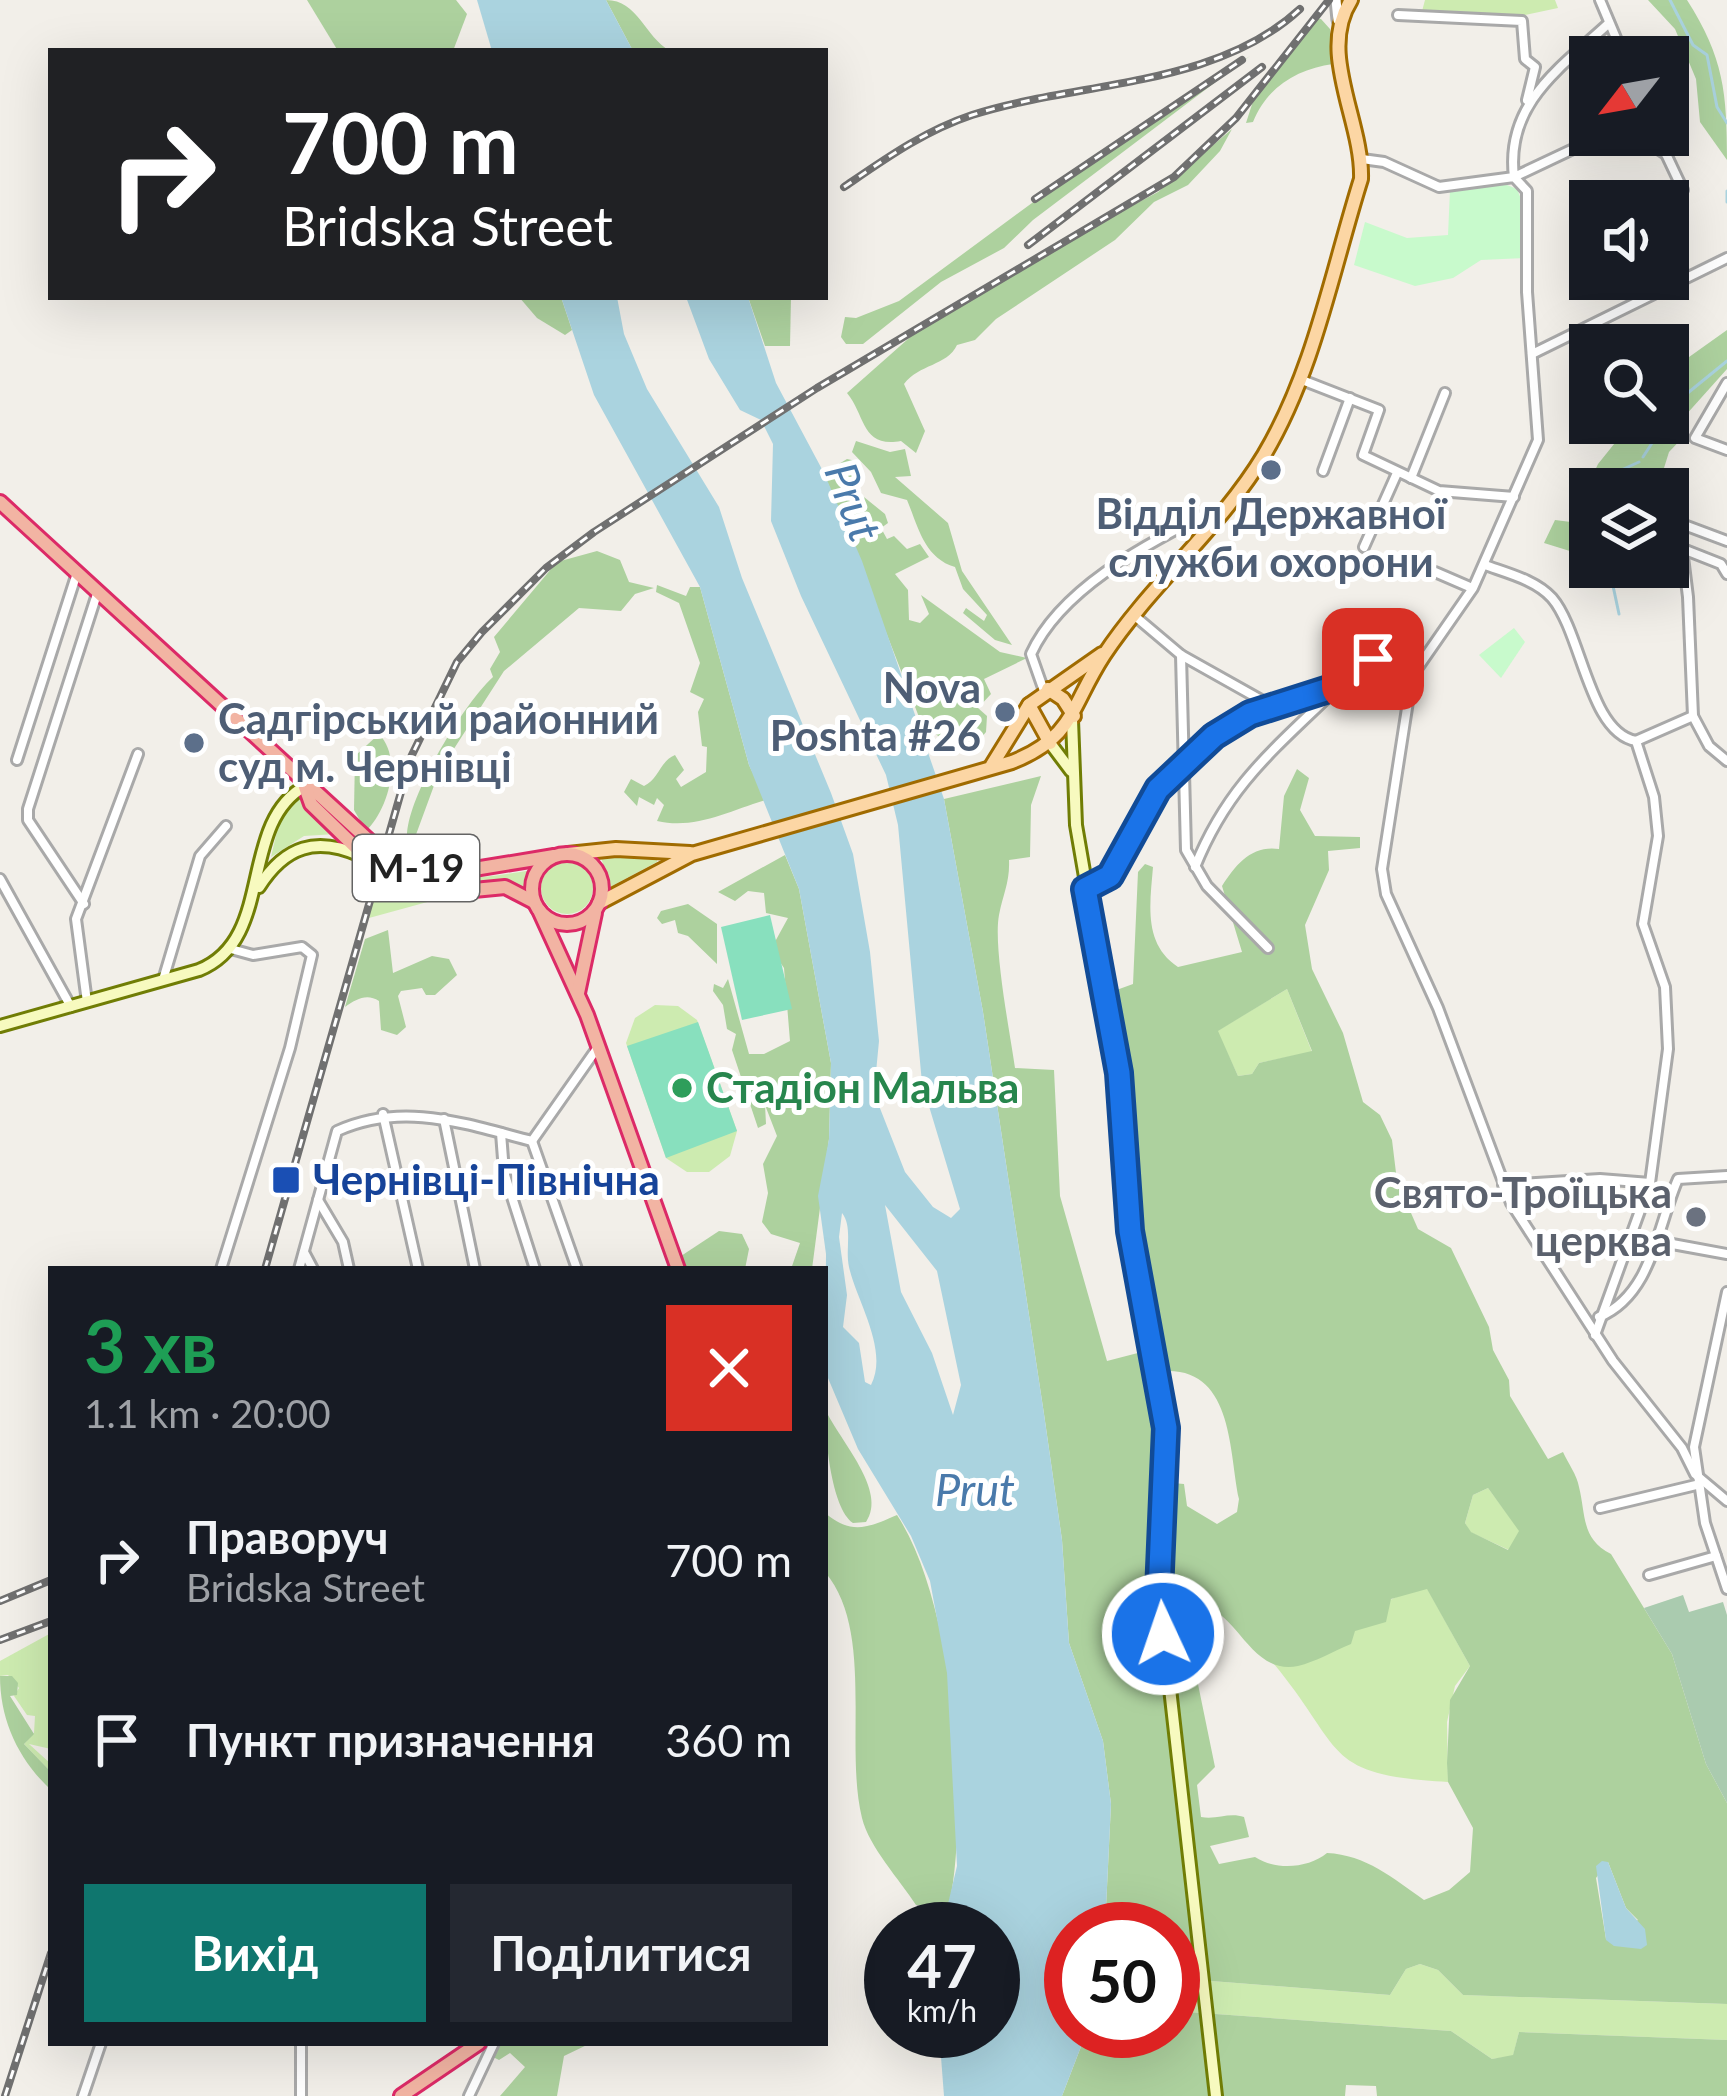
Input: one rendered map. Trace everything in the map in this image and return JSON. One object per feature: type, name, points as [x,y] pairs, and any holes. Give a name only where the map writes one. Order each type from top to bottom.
[{"type":"highway","name":"М-19","points":[[0,502],[387,857],[414,868],[465,872],[561,855]]},
{"type":"highway","name":"М-19","points":[[305,786],[311,804],[382,872],[453,892],[506,887],[554,921],[571,924],[598,906]]},
{"type":"highway","name":"М-19","points":[[561,855],[534,878],[537,906],[578,994],[676,1266]]},
{"type":"highway","points":[[561,855],[588,861],[598,873],[598,906],[578,994]]},
{"type":"highway","points":[[401,2096],[475,2046]]},
{"type":"main road","points":[[598,906],[692,854],[1012,762],[1050,743],[1073,718],[1105,652],[1264,455],[1302,380],[1362,159],[1340,55],[1340,6]]},
{"type":"main road","points":[[992,765],[1028,704],[1105,652]]},
{"type":"main road","points":[[1046,690],[1063,699],[1073,718],[1072,775],[1085,889],[1119,1073],[1130,1231],[1166,1428],[1159,1592],[1174,1762],[1199,1912],[1202,1996],[1216,2096]]},
{"type":"main road","points":[[1028,704],[1072,775]]},
{"type":"main road","points":[[0,1026],[208,967],[231,950],[279,806],[305,786]]},
{"type":"main road","points":[[250,899],[277,861],[302,846],[337,848],[361,856]]},
{"type":"main road","points":[[561,855],[616,849],[692,854]]},
{"type":"street","points":[[1600,0],[1614,36]]},
{"type":"street","points":[[1399,15],[1522,21],[1525,59],[1534,68],[1513,137],[1514,176],[1527,191],[1532,354],[1540,425],[1485,565],[1417,664],[1382,868],[1387,894],[1438,1008],[1503,1185],[1595,1336],[1682,1448],[1696,1480],[1727,1589]]},
{"type":"street","points":[[1522,113],[1563,61],[1608,24]]},
{"type":"street","points":[[1362,159],[1384,162],[1439,187],[1514,176],[1588,142],[1652,145],[1666,154],[1678,180]]},
{"type":"street","points":[[1532,354],[1727,258]]},
{"type":"street","points":[[1302,380],[1379,410],[1363,455],[1439,491],[1514,497]]},
{"type":"street","points":[[1727,383],[1695,438],[1727,450]]},
{"type":"street","points":[[1411,478],[1445,393]]},
{"type":"street","points":[[1323,471],[1350,398]]},
{"type":"street","points":[[1364,548],[1396,473]]},
{"type":"street","points":[[1046,690],[1031,654],[1061,614],[1142,548],[1202,516],[1216,519]]},
{"type":"street","points":[[1689,527],[1727,541]]},
{"type":"street","points":[[1689,551],[1712,559],[1727,574]]},
{"type":"street","points":[[1485,565],[1533,584],[1553,599],[1605,717],[1622,736],[1636,741],[1693,716]]},
{"type":"street","points":[[1435,572],[1473,588]]},
{"type":"street","points":[[17,760],[77,573]]},
{"type":"street","points":[[1685,588],[1693,716],[1709,746],[1727,760]]},
{"type":"street","points":[[84,904],[28,820],[28,809],[98,592]]},
{"type":"street","points":[[1136,617],[1181,655],[1271,706]]},
{"type":"street","points":[[1181,655],[1181,833],[1194,869],[1268,948]]},
{"type":"street","points":[[1194,869],[1213,826],[1257,762],[1338,686],[1373,659],[1417,664]]},
{"type":"street","points":[[1085,889],[1110,876],[1143,811],[1214,736],[1271,706],[1338,686]]},
{"type":"street","points":[[1595,1336],[1598,1317],[1650,1183],[1669,1013],[1665,987],[1644,937],[1658,836],[1654,797],[1636,741]]},
{"type":"street","points":[[87,1002],[76,919],[138,754]]},
{"type":"street","points":[[162,981],[200,856],[226,826]]},
{"type":"street","points":[[0,880],[71,1007]]},
{"type":"street","points":[[222,1266],[290,1048],[312,955],[302,947],[253,956],[231,950]]},
{"type":"street","points":[[532,1141],[598,1047]]},
{"type":"street","points":[[300,1266],[337,1131],[383,1114],[444,1119],[532,1141]]},
{"type":"street","points":[[383,1114],[417,1266]]},
{"type":"street","points":[[444,1119],[474,1266]]},
{"type":"street","points":[[501,1133],[504,1172],[534,1266]]},
{"type":"street","points":[[532,1141],[576,1266]]},
{"type":"street","points":[[1598,1317],[1618,1309],[1633,1294],[1678,1179],[1727,1176]]},
{"type":"street","points":[[1503,1185],[1600,1180],[1650,1183]]},
{"type":"street","points":[[317,1199],[343,1242],[348,1266]]},
{"type":"street","points":[[1656,1240],[1727,1253]]},
{"type":"street","points":[[304,1252],[311,1266]]},
{"type":"street","points":[[1696,1480],[1694,1448],[1727,1292]]},
{"type":"street","points":[[1696,1480],[1727,1502]]},
{"type":"street","points":[[1600,1508],[1696,1480]]},
{"type":"street","points":[[1649,1575],[1716,1556]]},
{"type":"street","points":[[83,2096],[100,2046]]},
{"type":"street","points":[[301,2046],[302,2096]]},
{"type":"street","points":[[469,2096],[493,2046]]},
{"type":"green space","points":[[307,0],[456,0],[467,14],[454,48],[336,48]]},
{"type":"green space","points":[[606,0],[634,12],[666,48],[631,48]]},
{"type":"green space","points":[[1425,0],[1555,0],[1558,8],[1525,15],[1421,15]]},
{"type":"green space","points":[[1648,0],[1687,0],[1709,40],[1724,95],[1727,160],[1700,122],[1689,36],[1678,36]]},
{"type":"green space","points":[[1311,18],[1321,19],[1330,29],[1333,64],[1286,81],[1267,98],[1253,122],[1246,123],[1256,92]]},
{"type":"green space","points":[[1250,56],[1033,220],[1004,248],[941,282],[863,344],[846,344],[841,337],[845,317],[856,318],[899,301],[1047,192]]},
{"type":"green space","points":[[1232,129],[1220,151],[1188,185],[1154,202],[1115,240],[996,319],[975,340],[957,345],[947,357],[910,377],[904,384],[925,431],[916,453],[901,441],[871,435],[847,393],[917,331],[1041,254],[1158,192]]},
{"type":"green space","points":[[1502,183],[1517,189],[1523,204],[1525,258],[1481,260],[1453,278],[1415,286],[1354,265],[1365,222],[1407,238],[1448,235],[1450,190]]},
{"type":"green space","points":[[522,300],[562,300],[572,330],[565,335],[537,318]]},
{"type":"green space","points":[[749,300],[791,300],[790,346],[765,346]]},
{"type":"green space","points":[[1727,330],[1727,369],[1689,411],[1689,357]]},
{"type":"green space","points":[[856,441],[890,452],[905,449],[911,476],[895,477],[948,523],[962,571],[1012,645],[995,640],[963,613],[966,608],[984,621],[987,615],[963,589],[955,567],[929,549],[907,500],[881,493],[871,472],[852,452]]},
{"type":"green space","points":[[1614,444],[1677,444],[1664,468],[1596,468]]},
{"type":"green space","points":[[847,459],[856,461],[859,493],[885,514],[888,523],[881,528],[887,539],[894,536],[907,549],[920,544],[929,557],[895,574],[908,590],[909,620],[920,623],[929,614],[921,595],[1000,652],[1027,658],[984,679],[991,694],[978,708],[987,716],[986,732],[976,744],[959,733],[943,741],[919,717],[824,473]]},
{"type":"green space","points":[[1555,520],[1569,522],[1569,551],[1544,543]]},
{"type":"green space","points":[[597,551],[620,560],[629,582],[654,588],[635,594],[621,611],[579,608],[504,671],[439,772],[414,840],[407,836],[416,798],[439,752],[493,677],[490,669],[500,652],[494,637],[557,562]]},
{"type":"green space","points":[[657,585],[686,596],[690,587],[700,587],[749,765],[766,800],[712,818],[671,823],[657,821],[664,805],[657,798],[654,805],[639,797],[637,806],[624,792],[631,779],[644,786],[649,783],[675,755],[684,770],[676,779],[681,787],[706,772],[707,747],[702,746],[698,712],[704,699],[690,692],[700,663],[679,603],[656,592]]},
{"type":"green space","points":[[1514,628],[1525,642],[1501,678],[1479,655]]},
{"type":"green space","points":[[379,734],[390,757],[390,784],[381,810],[366,831],[354,810],[355,756]]},
{"type":"green space","points":[[1297,769],[1309,778],[1300,810],[1315,836],[1360,837],[1360,848],[1328,851],[1329,870],[1305,925],[1312,969],[1343,1033],[1363,1102],[1380,1115],[1392,1140],[1397,1181],[1418,1229],[1451,1248],[1489,1327],[1493,1350],[1509,1380],[1510,1396],[1548,1459],[1563,1452],[1578,1483],[1590,1534],[1611,1554],[1672,1654],[1706,1764],[1727,1803],[1727,2004],[1463,1995],[1438,1970],[1420,1964],[1406,1969],[1390,1995],[1200,1980],[1200,1902],[1106,1902],[1111,1804],[1103,1741],[1069,1643],[1062,1540],[1044,1414],[983,1012],[944,799],[1041,776],[1031,805],[1030,857],[1009,860],[999,915],[1000,968],[1015,1068],[1054,1070],[1060,1196],[1107,1361],[1157,1348],[1138,1254],[1136,1136],[1111,992],[1133,984],[1138,872],[1145,864],[1153,867],[1150,909],[1154,935],[1178,967],[1242,952],[1222,886],[1246,858],[1261,850],[1279,849],[1284,796]],"holes":[[[1287,989],[1312,1051],[1259,1063],[1252,1074],[1238,1076],[1218,1031]],[[1166,1371],[1188,1374],[1205,1384],[1224,1417],[1239,1499],[1237,1512],[1217,1524],[1187,1506],[1184,1484],[1173,1483]],[[1488,1488],[1519,1531],[1508,1550],[1471,1532],[1465,1523],[1473,1495]],[[1427,1589],[1470,1666],[1450,1700],[1447,1763],[1448,1782],[1473,1828],[1470,1872],[1449,1890],[1424,1900],[1379,1869],[1341,1855],[1327,1853],[1292,1866],[1255,1857],[1219,1864],[1210,1846],[1249,1837],[1244,1817],[1201,1817],[1197,1785],[1215,1767],[1184,1616],[1189,1609],[1204,1607],[1218,1613],[1265,1659],[1280,1666],[1298,1666],[1351,1644],[1355,1631],[1386,1622],[1391,1599]],[[1608,1862],[1626,1908],[1638,1920],[1606,1939],[1596,1878]]]},
{"type":"green space","points":[[301,797],[336,834],[304,836],[271,857],[280,818],[293,799]]},
{"type":"green space","points":[[313,799],[393,866],[451,879],[532,870],[526,889],[502,884],[436,884],[395,871],[346,832]]},
{"type":"green space","points":[[600,854],[657,857],[657,862],[610,887]]},
{"type":"green space","points":[[785,855],[799,889],[831,1063],[829,1139],[812,1266],[792,1266],[800,1243],[771,1234],[762,1222],[768,1193],[763,1164],[777,1136],[765,1105],[766,1124],[758,1128],[732,1050],[736,1034],[727,1029],[723,1005],[713,991],[714,984],[723,988],[728,979],[749,1054],[764,1054],[790,1041],[784,968],[771,949],[788,918],[766,913],[764,893],[748,891],[735,901],[718,892]]},
{"type":"green space","points":[[567,862],[585,870],[593,888],[585,906],[567,914],[549,906],[541,888],[549,870]]},
{"type":"green space","points":[[378,876],[385,880],[442,898],[369,918]]},
{"type":"green space","points":[[688,904],[717,924],[717,964],[688,936],[678,933],[675,920],[662,924],[657,918],[661,911]]},
{"type":"green space","points":[[770,915],[792,1009],[742,1020],[721,927]]},
{"type":"green space","points":[[388,930],[393,973],[432,956],[449,959],[457,975],[435,995],[426,995],[422,988],[401,991],[398,996],[406,1027],[397,1035],[381,1030],[379,1001],[362,998],[345,1007],[365,939]]},
{"type":"green space","points":[[1287,989],[1312,1052],[1259,1063],[1252,1074],[1238,1076],[1217,1031]]},
{"type":"green space","name":"Стадіон Мальва","points":[[655,1005],[678,1006],[697,1020],[737,1131],[730,1156],[709,1172],[687,1172],[666,1158],[626,1043],[635,1018]]},
{"type":"green space","name":"Стадіон Мальва","points":[[698,1022],[737,1131],[666,1158],[627,1046]]},
{"type":"green space","points":[[719,1231],[742,1234],[749,1249],[746,1266],[684,1266],[681,1256]]},
{"type":"green space","points":[[828,1414],[867,1481],[871,1510],[866,1522],[853,1523],[845,1515],[834,1487]]},
{"type":"green space","points":[[1488,1488],[1520,1531],[1509,1550],[1470,1532],[1465,1523],[1473,1495]]},
{"type":"green space","points":[[828,1515],[852,1527],[897,1515],[932,1599],[952,1705],[958,1815],[950,1902],[914,1902],[878,1852],[862,1818],[849,1625],[828,1577]]},
{"type":"green space","points":[[1427,1588],[1470,1666],[1455,1686],[1447,1722],[1448,1782],[1377,1773],[1356,1765],[1327,1738],[1274,1664],[1291,1664],[1322,1653],[1390,1600]]},
{"type":"green space","points":[[1683,1595],[1689,1612],[1723,1602],[1727,1615],[1727,1803],[1706,1764],[1672,1654],[1644,1608]]},
{"type":"green space","points":[[48,1635],[48,1748],[29,1744],[48,1761],[48,1769],[24,1744],[34,1733],[35,1716],[27,1715],[14,1696],[19,1688],[8,1675],[0,1676],[0,1661]]},
{"type":"green space","points":[[0,1676],[12,1676],[18,1683],[17,1695],[10,1696],[34,1734],[24,1744],[48,1769],[48,1787],[13,1738],[3,1708]]},
{"type":"green space","points":[[1420,1964],[1438,1970],[1463,1995],[1727,2004],[1727,2040],[1519,2032],[1513,2056],[1492,2059],[1451,2031],[1200,2013],[1200,1980],[1390,1995],[1406,1969]]},
{"type":"green space","points":[[1200,2013],[1451,2031],[1492,2059],[1513,2055],[1519,2032],[1727,2040],[1727,2096],[1377,2096],[1376,2086],[1346,2085],[1345,2096],[1062,2096],[1077,2058],[1200,2058]]},
{"type":"green space","points":[[494,2046],[585,2046],[564,2056],[557,2096],[500,2096],[525,2067],[510,2053],[499,2060],[489,2055]]},
{"type":"water","points":[[477,0],[606,0],[631,48],[491,48]]},
{"type":"water","name":"Prut","points":[[562,300],[618,300],[624,334],[647,389],[719,507],[742,578],[853,854],[879,1041],[874,1093],[905,1172],[933,1207],[951,1218],[960,1209],[922,1083],[898,825],[886,775],[801,596],[771,521],[773,444],[761,420],[740,410],[709,359],[687,300],[749,300],[776,383],[824,473],[862,561],[944,799],[983,1012],[1044,1414],[1062,1540],[1069,1643],[1103,1741],[1111,1804],[1106,1902],[1044,1902],[1044,2058],[1077,2058],[1062,2096],[944,2096],[941,2058],[1020,2058],[1020,1902],[948,1902],[957,1866],[947,1673],[930,1581],[911,1536],[858,1449],[828,1378],[828,1266],[818,1196],[829,1139],[831,1063],[799,889],[749,765],[700,587],[594,395]],"holes":[[[885,1205],[937,1271],[961,1385],[953,1415],[932,1353],[901,1292]],[[842,1213],[849,1267],[874,1342],[876,1371],[871,1385],[865,1382],[859,1343],[843,1327],[847,1295],[839,1237]]]},
{"type":"water","points":[[1608,1862],[1626,1908],[1645,1929],[1647,1945],[1641,1949],[1614,1946],[1606,1940],[1596,1866]]},
{"type":"waterway","points":[[1670,0],[1693,45],[1707,55],[1717,107],[1727,123]]},
{"type":"waterway","points":[[1727,191],[1727,202]]},
{"type":"waterway","points":[[1689,392],[1727,361]]},
{"type":"waterway","points":[[1643,457],[1651,444]]},
{"type":"waterway","points":[[1626,468],[1639,462]]},
{"type":"waterway","points":[[1613,588],[1619,614]]},
{"type":"railway","points":[[266,1266],[411,757],[457,662],[482,632],[546,568],[594,532],[817,388],[1174,177],[1236,118],[1329,0]]},
{"type":"railway","points":[[844,187],[905,146],[954,122],[1013,104],[1187,68],[1266,35],[1300,9]]},
{"type":"railway","points":[[1035,199],[1242,60]]},
{"type":"railway","points":[[1028,245],[1262,67]]},
{"type":"railway","points":[[0,1601],[48,1581]]},
{"type":"railway","points":[[0,1640],[48,1622]]},
{"type":"railway","points":[[5,2096],[48,1962]]},
{"type":"place","name":"Відділ Державної служби охорони","points":[[1271,470]]},
{"type":"place","name":"Nova Poshta #26","points":[[1005,712]]},
{"type":"place","name":"Садгірський районний суд м. Чернівці","points":[[194,743]]},
{"type":"place","name":"Стадіон Мальва","points":[[682,1088]]},
{"type":"place","name":"Чернівці-Північна","points":[[286,1180]]},
{"type":"place","name":"Свято-Троїцька церква","points":[[1696,1217]]},
{"type":"route","points":[[1163,1634],[1159,1592],[1166,1428],[1139,1291],[1119,1073],[1085,889],[1110,876],[1158,789],[1214,736],[1250,714],[1338,686],[1373,659]]}]
